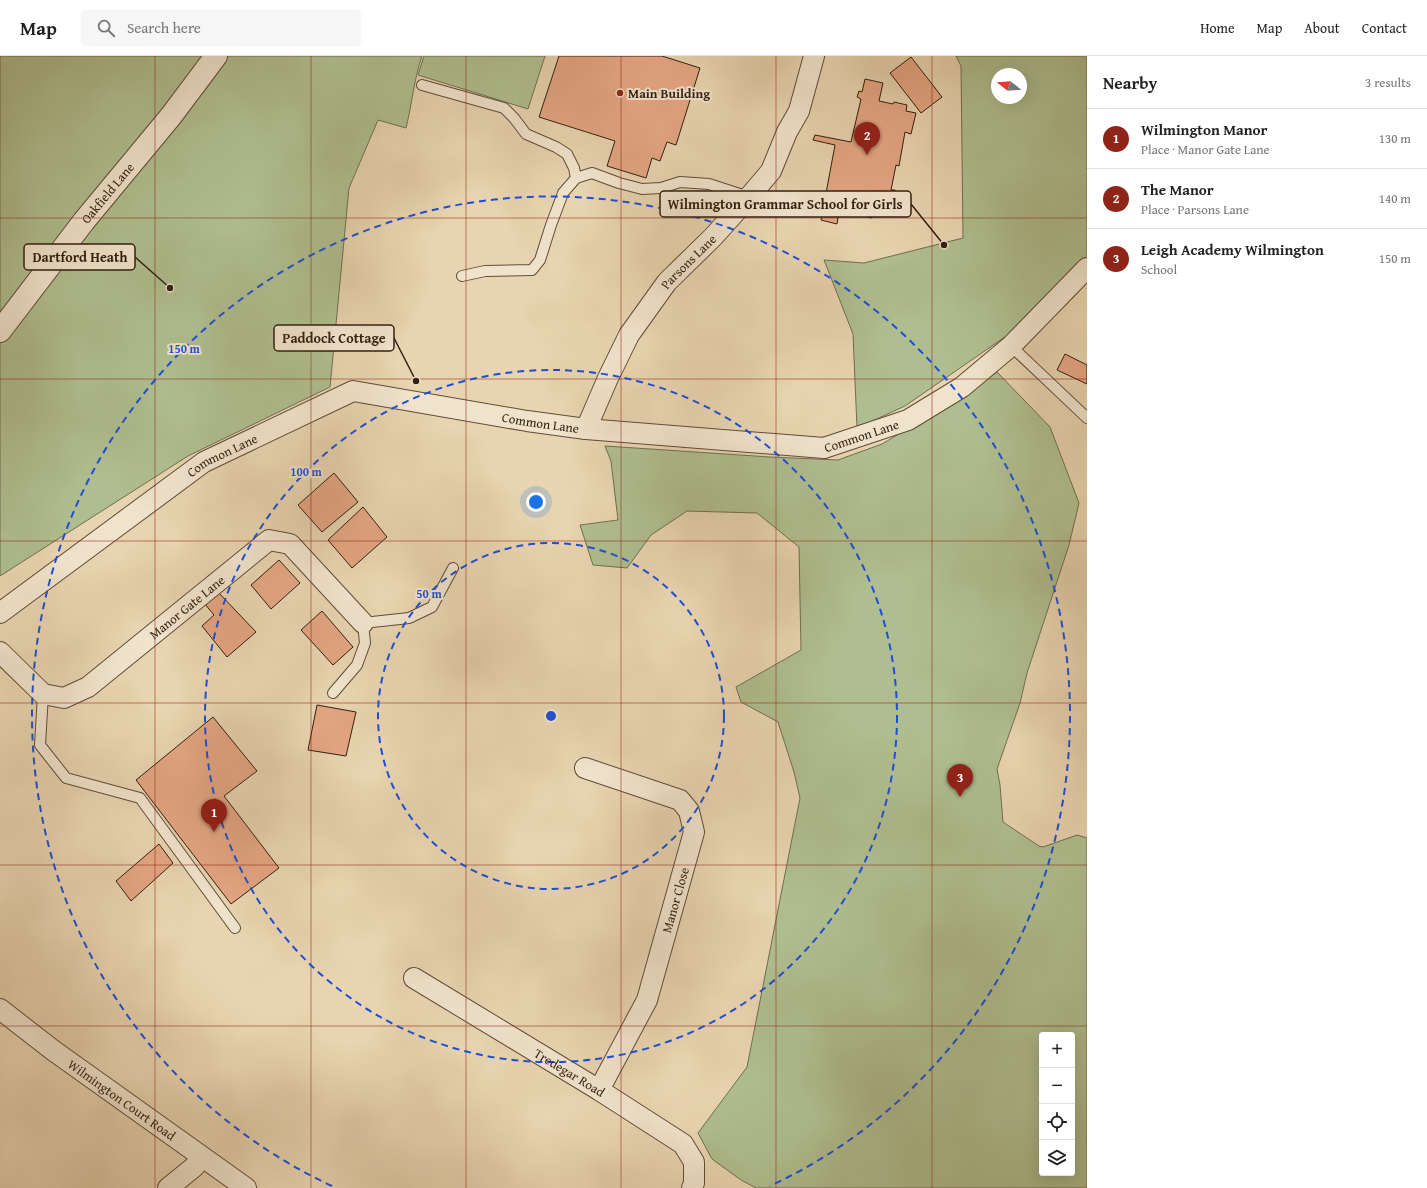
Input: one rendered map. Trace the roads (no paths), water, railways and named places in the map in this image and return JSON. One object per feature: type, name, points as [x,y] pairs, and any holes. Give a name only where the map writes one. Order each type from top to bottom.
[{"type":"street","name":"Oakfield Lane","points":[[0,331],[84,221],[171,116],[216,56]]},
{"type":"street","name":"Parsons Lane","points":[[586,429],[608,378],[629,335],[667,282],[713,237],[771,170],[787,132],[799,111],[814,56]]},
{"type":"street","name":"Common Lane","points":[[0,613],[204,462],[353,391],[527,421],[586,429],[824,448],[908,420],[962,387],[1010,346],[1087,268]]},
{"type":"street","name":"Manor Gate Lane","points":[[42,694],[64,698],[88,687],[269,540],[290,544],[363,623]]},
{"type":"street","points":[[0,652],[42,694]]},
{"type":"street","name":"Manor Close","points":[[585,768],[680,800],[688,811],[694,832],[647,1000],[599,1090]]},
{"type":"street","name":"Tredegar Road","points":[[414,978],[599,1090],[683,1144],[694,1162],[694,1183],[692,1188]]},
{"type":"street","name":"Wilmington Court Road","points":[[0,1009],[54,1050],[246,1188]]},
{"type":"street","points":[[168,1188],[194,1167],[202,1157]]},
{"type":"lane","points":[[422,85],[504,108],[526,134],[568,154],[574,168],[576,178]]},
{"type":"lane","points":[[462,276],[485,271],[532,270],[540,260],[563,193],[576,178],[592,173],[619,183],[642,189],[661,188],[680,182],[709,184],[749,197]]},
{"type":"lane","points":[[1010,346],[1087,418]]},
{"type":"lane","points":[[333,693],[357,665],[365,643],[363,623],[409,618],[432,607],[453,568]]},
{"type":"lane","points":[[42,694],[40,745],[66,778],[140,798],[235,928]]},
{"type":"place","name":"Main Building","points":[[620,93]]},
{"type":"place","name":"The Manor","points":[[867,155]]},
{"type":"place","name":"Wilmington Grammar School for Girls","points":[[944,245]]},
{"type":"place","name":"Dartford Heath","points":[[170,288]]},
{"type":"place","name":"Paddock Cottage","points":[[416,381]]},
{"type":"place","name":"Leigh Academy Wilmington","points":[[960,797]]},
{"type":"place","name":"Wilmington Manor","points":[[214,832]]}]
